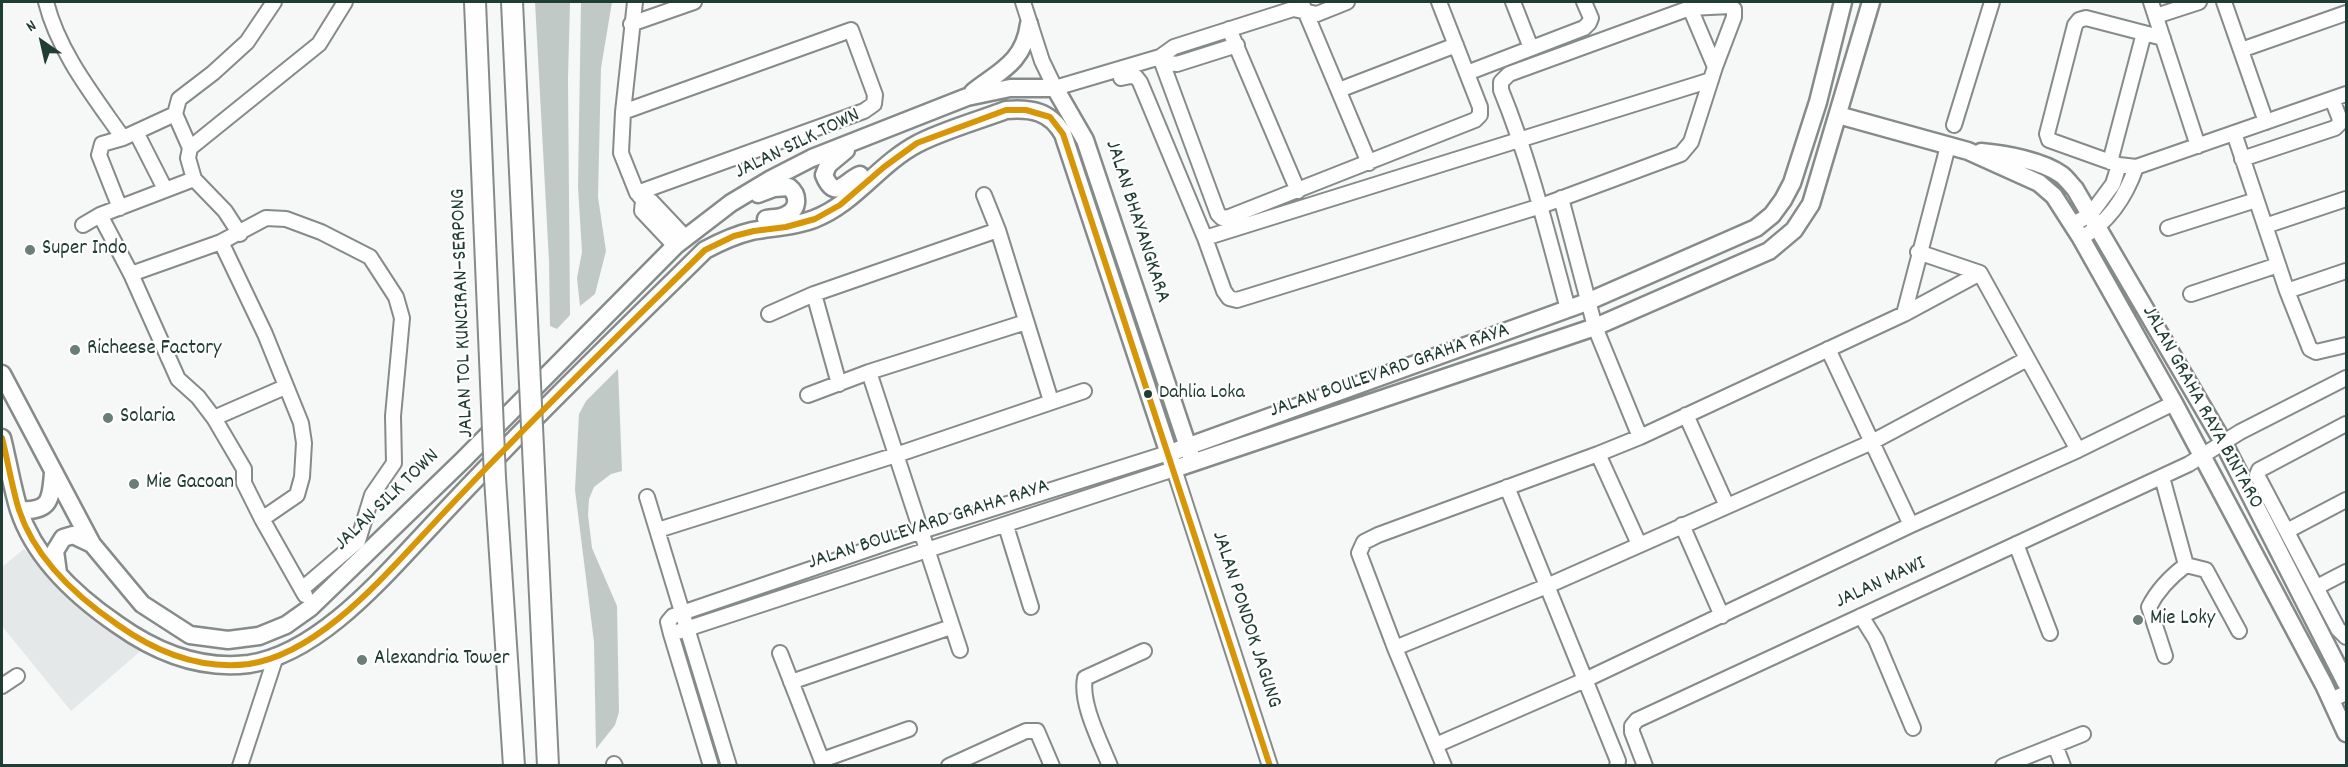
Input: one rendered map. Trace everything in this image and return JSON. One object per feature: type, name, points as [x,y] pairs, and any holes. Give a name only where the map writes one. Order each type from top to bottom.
[{"type":"highway","name":"JALAN TOL KUNCIRAN–SERPONG","points":[[475,2],[495,478],[514,765]]},
{"type":"highway","points":[[512,2],[548,765]]},
{"type":"main road","name":"JALAN BOULEVARD GRAHA RAYA","points":[[1190,455],[1587,302],[1756,228],[1772,215],[1792,183],[1818,102],[1843,2]]},
{"type":"main road","name":"JALAN BOULEVARD GRAHA RAYA","points":[[1171,461],[1595,327],[1768,251],[1794,230],[1811,204],[1871,2]]},
{"type":"main road","points":[[967,97],[1005,68],[1022,51],[1027,39],[1029,24]]},
{"type":"main road","name":"JALAN SILK TOWN","points":[[2,374],[92,544],[142,604],[190,635],[228,640],[259,636],[286,625],[310,608],[463,460],[680,242],[731,203],[771,179],[858,139],[967,97],[1010,88],[1055,88]]},
{"type":"main road","name":"JALAN BHAYANGKARA","points":[[1055,88],[1085,140],[1190,455]]},
{"type":"main road","name":"JALAN BHAYANGKARA","points":[[884,167],[917,143],[1006,110],[1026,110],[1050,117],[1062,134],[1171,461]]},
{"type":"main road","name":"JALAN GRAHA RAYA BINTARO","points":[[1838,115],[1948,146],[1968,151],[2002,154],[2049,168],[2063,176],[2075,189],[2223,442],[2346,682]]},
{"type":"main road","points":[[858,139],[828,165],[824,175],[831,187],[844,188],[856,176],[884,167]]},
{"type":"main road","name":"JALAN GRAHA RAYA BINTARO","points":[[1968,151],[2039,183],[2054,196],[2077,231],[2174,403],[2196,460],[2327,692],[2346,733]]},
{"type":"main road","points":[[734,236],[815,219],[840,205],[884,167]]},
{"type":"main road","points":[[2,438],[19,510],[36,546],[58,573],[109,618],[145,644],[177,657],[226,665],[250,664],[276,656],[318,635],[359,601],[505,449],[705,250],[734,236],[756,221],[786,215],[794,208],[797,199],[795,192],[789,187],[774,188],[731,203]]},
{"type":"main road","points":[[19,510],[32,511],[42,508],[50,501],[53,473]]},
{"type":"main road","points":[[58,573],[55,551],[63,538],[73,535],[92,544]]},
{"type":"street","points":[[46,2],[61,46],[123,138]]},
{"type":"street","points":[[240,234],[225,211],[194,179],[188,158],[190,148],[176,114],[179,99],[213,73],[247,42],[274,2]]},
{"type":"street","points":[[190,148],[319,44],[345,2]]},
{"type":"street","points":[[635,2],[621,153],[640,196],[642,211],[680,242]]},
{"type":"street","points":[[632,24],[694,2]]},
{"type":"street","name":"JALAN BHAYANGKARA","points":[[1023,2],[1042,61],[1055,88]]},
{"type":"street","points":[[1055,88],[1161,59],[1174,47],[1303,6],[1317,14],[1347,2]]},
{"type":"street","points":[[1161,59],[1218,214],[1222,218],[1369,163],[1474,120],[1480,115],[1480,107],[1439,2]]},
{"type":"street","points":[[1513,2],[1531,48]]},
{"type":"street","points":[[1467,73],[1589,24],[1591,18],[1584,2]]},
{"type":"street","points":[[1954,125],[1992,2]]},
{"type":"street","points":[[2151,2],[2198,146]]},
{"type":"street","points":[[2156,16],[2199,2]]},
{"type":"street","points":[[2224,2],[2266,122]]},
{"type":"street","points":[[1303,6],[1369,163]]},
{"type":"street","points":[[1121,78],[1137,77],[1140,82],[1226,294],[1229,298],[1237,300],[1541,206],[1681,154],[1691,142],[1734,17],[1734,9],[1730,6],[1690,8],[1509,74],[1501,82],[1501,90],[1521,139],[1541,206],[1568,309]]},
{"type":"street","points":[[1690,8],[1713,74]]},
{"type":"street","points":[[2241,50],[2346,13]]},
{"type":"street","points":[[2163,38],[2086,18],[2079,20],[2075,25],[2047,136],[2051,141],[2114,164],[2136,167],[2346,94]]},
{"type":"street","points":[[1229,29],[1298,191]]},
{"type":"street","points":[[623,112],[850,30],[875,95],[874,104],[864,111],[640,196]]},
{"type":"street","points":[[2094,222],[2113,184],[2114,164],[2144,33]]},
{"type":"street","points":[[1193,41],[1199,57]]},
{"type":"street","points":[[1161,59],[1177,64],[1237,45]]},
{"type":"street","points":[[1339,90],[1456,45]]},
{"type":"street","points":[[1205,238],[1521,139],[1713,74]]},
{"type":"street","points":[[2242,159],[2335,128],[2341,122],[2331,99]]},
{"type":"street","points":[[120,207],[99,155],[102,144],[123,138],[176,114]]},
{"type":"street","points":[[136,132],[165,189]]},
{"type":"street","points":[[2234,133],[2287,291],[2312,351],[2346,345]]},
{"type":"street","points":[[1904,314],[1918,252],[1948,146]]},
{"type":"street","points":[[2077,231],[2094,222],[2129,189],[2136,167]]},
{"type":"street","points":[[83,225],[100,215],[194,179]]},
{"type":"street","points":[[984,195],[998,230],[1051,401]]},
{"type":"street","points":[[1561,198],[1595,327],[1640,436]]},
{"type":"street","points":[[2265,226],[2346,199]]},
{"type":"street","points":[[2168,228],[2256,201]]},
{"type":"street","points":[[100,215],[131,274],[178,379],[198,397],[214,418],[244,469],[244,483],[310,608]]},
{"type":"street","points":[[131,274],[221,242],[240,234],[266,218],[285,219],[331,237],[370,257],[396,297],[402,318],[393,416],[394,463],[372,495],[358,541],[302,589]]},
{"type":"street","points":[[769,314],[814,294],[998,230]]},
{"type":"street","points":[[221,242],[265,334],[301,423],[304,443],[302,477],[297,495],[262,519]]},
{"type":"street","points":[[1918,252],[1980,273],[2078,450]]},
{"type":"street","points":[[2191,294],[2278,265]]},
{"type":"street","points":[[2287,291],[2346,271]]},
{"type":"street","points":[[1444,765],[1395,648],[1359,553],[1368,540],[1598,454],[1640,436],[1904,314],[1980,273]]},
{"type":"street","points":[[814,294],[839,384]]},
{"type":"street","points":[[808,395],[869,372],[1026,322]]},
{"type":"street","points":[[1828,349],[1911,525]]},
{"type":"street","points":[[1395,648],[1547,586],[1872,442],[2027,359]]},
{"type":"street","points":[[869,372],[960,650]]},
{"type":"street","name":"JALAN MAWI","points":[[1645,765],[1632,732],[1632,726],[1637,720],[2162,477],[2196,460],[2223,442],[2346,378]]},
{"type":"street","points":[[214,418],[285,387]]},
{"type":"street","points":[[658,530],[896,455],[1084,391]]},
{"type":"street","points":[[1436,745],[1585,680],[2174,403]]},
{"type":"street","points":[[1686,415],[1727,506]]},
{"type":"street","points":[[2346,424],[2258,472],[2259,481],[2338,628],[2346,637]]},
{"type":"street","points":[[1598,454],[1639,544]]},
{"type":"street","points":[[1180,488],[1190,455]]},
{"type":"street","name":"JALAN PONDOK JAGUNG","points":[[1171,461],[1269,765]]},
{"type":"street","name":"JALAN BOULEVARD GRAHA RAYA","points":[[671,634],[926,549],[1006,526],[1171,461]]},
{"type":"street","name":"JALAN BOULEVARD GRAHA RAYA","points":[[684,612],[922,531],[1171,461]]},
{"type":"street","points":[[2162,477],[2186,565]]},
{"type":"street","points":[[1507,487],[1617,765]]},
{"type":"street","points":[[647,496],[729,765]]},
{"type":"street","points":[[2287,531],[2346,500]]},
{"type":"street","points":[[1682,525],[1722,616]]},
{"type":"street","points":[[1006,526],[1031,607]]},
{"type":"street","points":[[2016,544],[2050,633]]},
{"type":"street","points":[[2186,565],[2206,570],[2239,631]]},
{"type":"street","points":[[2165,656],[2150,607],[2160,589],[2186,565]]},
{"type":"street","points":[[2317,587],[2346,572]]},
{"type":"street","points":[[684,612],[673,616],[668,622],[711,765]]},
{"type":"street","points":[[1861,616],[1876,640],[1913,728]]},
{"type":"street","points":[[791,682],[951,627]]},
{"type":"street","points":[[1110,765],[1091,718],[1083,688],[1085,678],[1144,651]]},
{"type":"street","points":[[780,653],[823,763],[909,729]]},
{"type":"street","points":[[240,765],[276,656]]},
{"type":"street","points":[[2,686],[17,676]]},
{"type":"street","points":[[2327,692],[2346,682]]},
{"type":"street","points":[[949,765],[1026,731],[1037,731],[1052,765]]},
{"type":"street","points":[[2003,765],[2083,734]]},
{"type":"street","points":[[2055,745],[2063,765]]},
{"type":"shaded area","points":[[535,2],[570,2],[568,79],[570,315],[557,329],[550,326],[549,261]]},
{"type":"shaded area","points":[[581,2],[612,2],[601,68],[598,197],[606,251],[595,294],[580,306],[577,278],[582,252],[578,187]]},
{"type":"shaded area","points":[[618,369],[622,471],[611,474],[594,487],[589,499],[588,515],[592,548],[617,606],[619,712],[615,725],[596,749],[594,642],[575,490],[579,414],[586,401]]},
{"type":"shaded area","points":[[24,549],[83,607],[143,649],[71,711],[2,626],[2,567]]},
{"type":"transit line","points":[[2,438],[19,510],[26,528],[47,561],[87,602],[133,635],[180,657],[231,665],[249,664],[274,658],[322,631],[366,595],[529,425],[705,250],[734,236],[786,227],[815,219],[840,205],[884,167],[917,143],[1006,110],[1026,110],[1050,117],[1063,134],[1270,766]]},
{"type":"place","name":"Super Indo","points":[[30,250]]},
{"type":"place","name":"Richeese Factory","points":[[75,350]]},
{"type":"place","name":"Dahlia Loka","points":[[1148,394]]},
{"type":"place","name":"Solaria","points":[[108,418]]},
{"type":"place","name":"Mie Gacoan","points":[[134,484]]},
{"type":"place","name":"Mie Loky","points":[[2138,620]]},
{"type":"place","name":"Alexandria Tower","points":[[362,660]]}]
